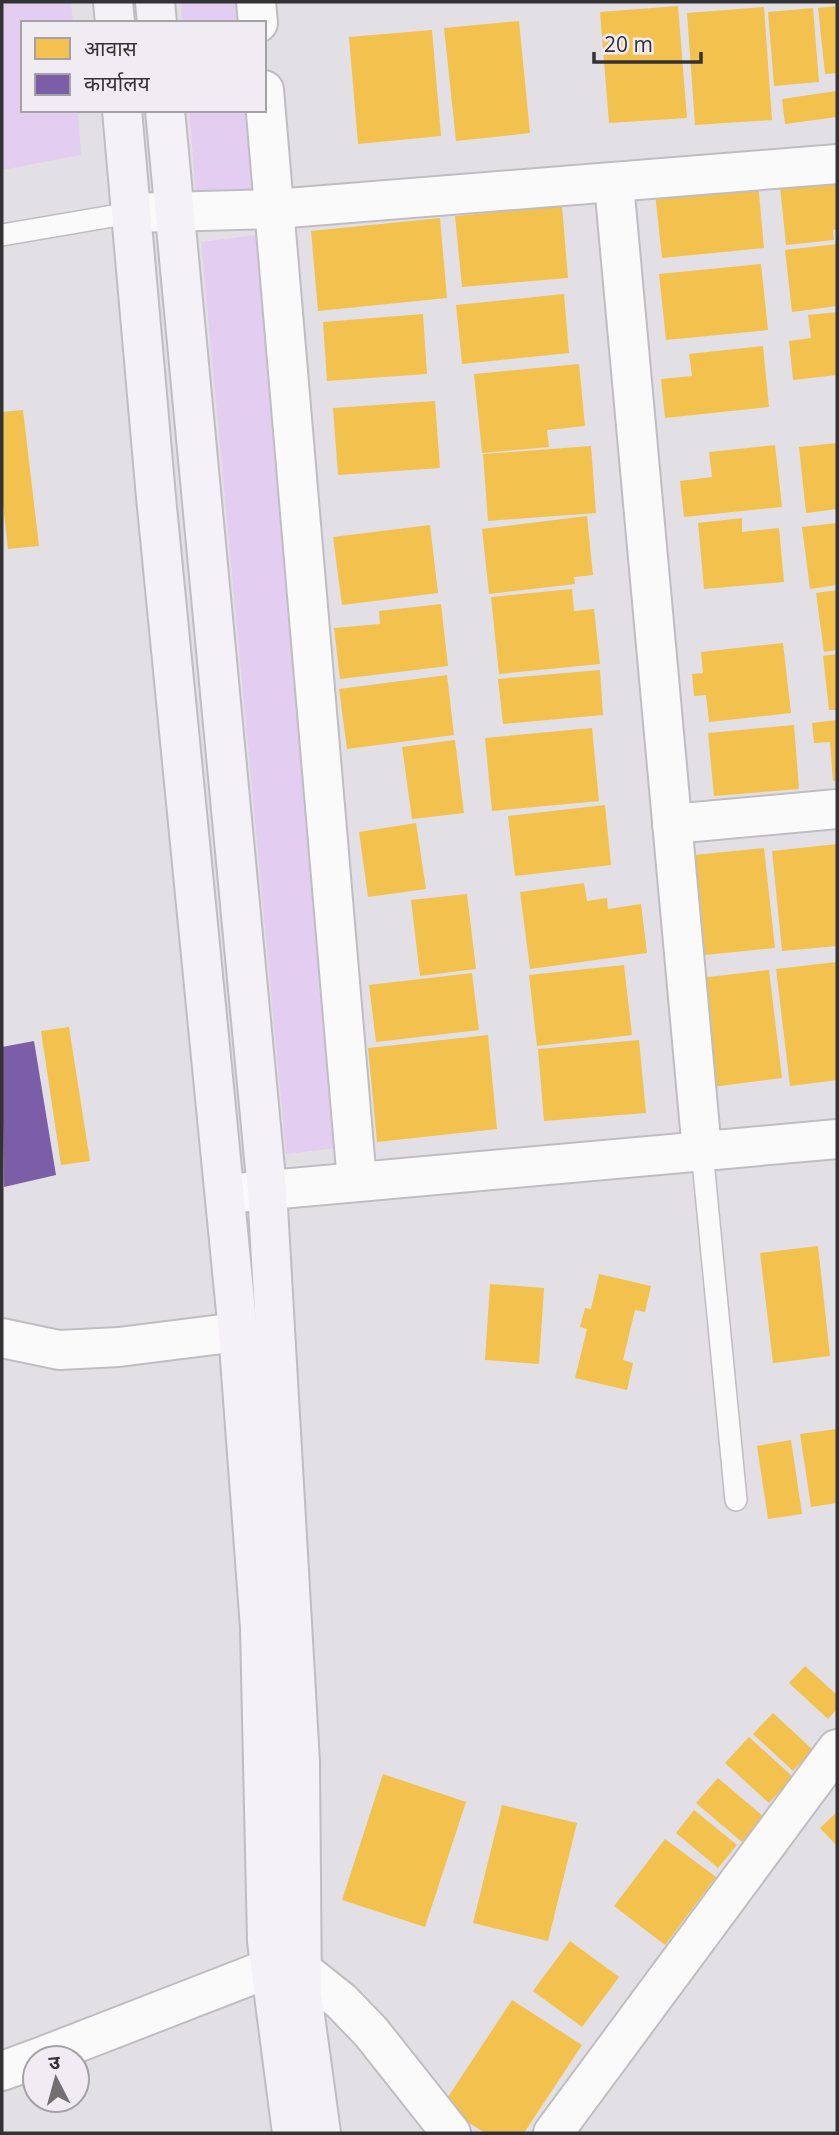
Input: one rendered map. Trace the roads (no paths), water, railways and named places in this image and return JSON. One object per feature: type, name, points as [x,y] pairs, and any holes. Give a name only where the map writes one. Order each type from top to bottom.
[{"type":"main road","points":[[113,2],[115,21]]},
{"type":"main road","points":[[155,2],[157,21]]},
{"type":"main road","points":[[122,112],[238,1332],[260,1628],[267,1941],[302,1994],[321,2133]]},
{"type":"main road","points":[[165,112],[267,1190],[300,1762],[286,1969],[292,2133]]},
{"type":"street","points":[[256,2],[258,21]]},
{"type":"street","points":[[266,112],[357,1182]]},
{"type":"street","points":[[130,213],[275,209],[614,184],[837,164]]},
{"type":"street","points":[[614,184],[702,1151]]},
{"type":"street","points":[[672,824],[837,808]]},
{"type":"street","points":[[225,1194],[837,1139]]},
{"type":"street","points":[[2,1338],[59,1350],[120,1347],[238,1332]]},
{"type":"street","points":[[553,2133],[835,1756]]},
{"type":"street","points":[[78,2044],[286,1969],[341,2001],[371,2032],[451,2133]]},
{"type":"street","points":[[2,2071],[21,2064]]},
{"type":"lane","points":[[2,235],[130,213]]},
{"type":"lane","points":[[702,1151],[736,1500]]}]
